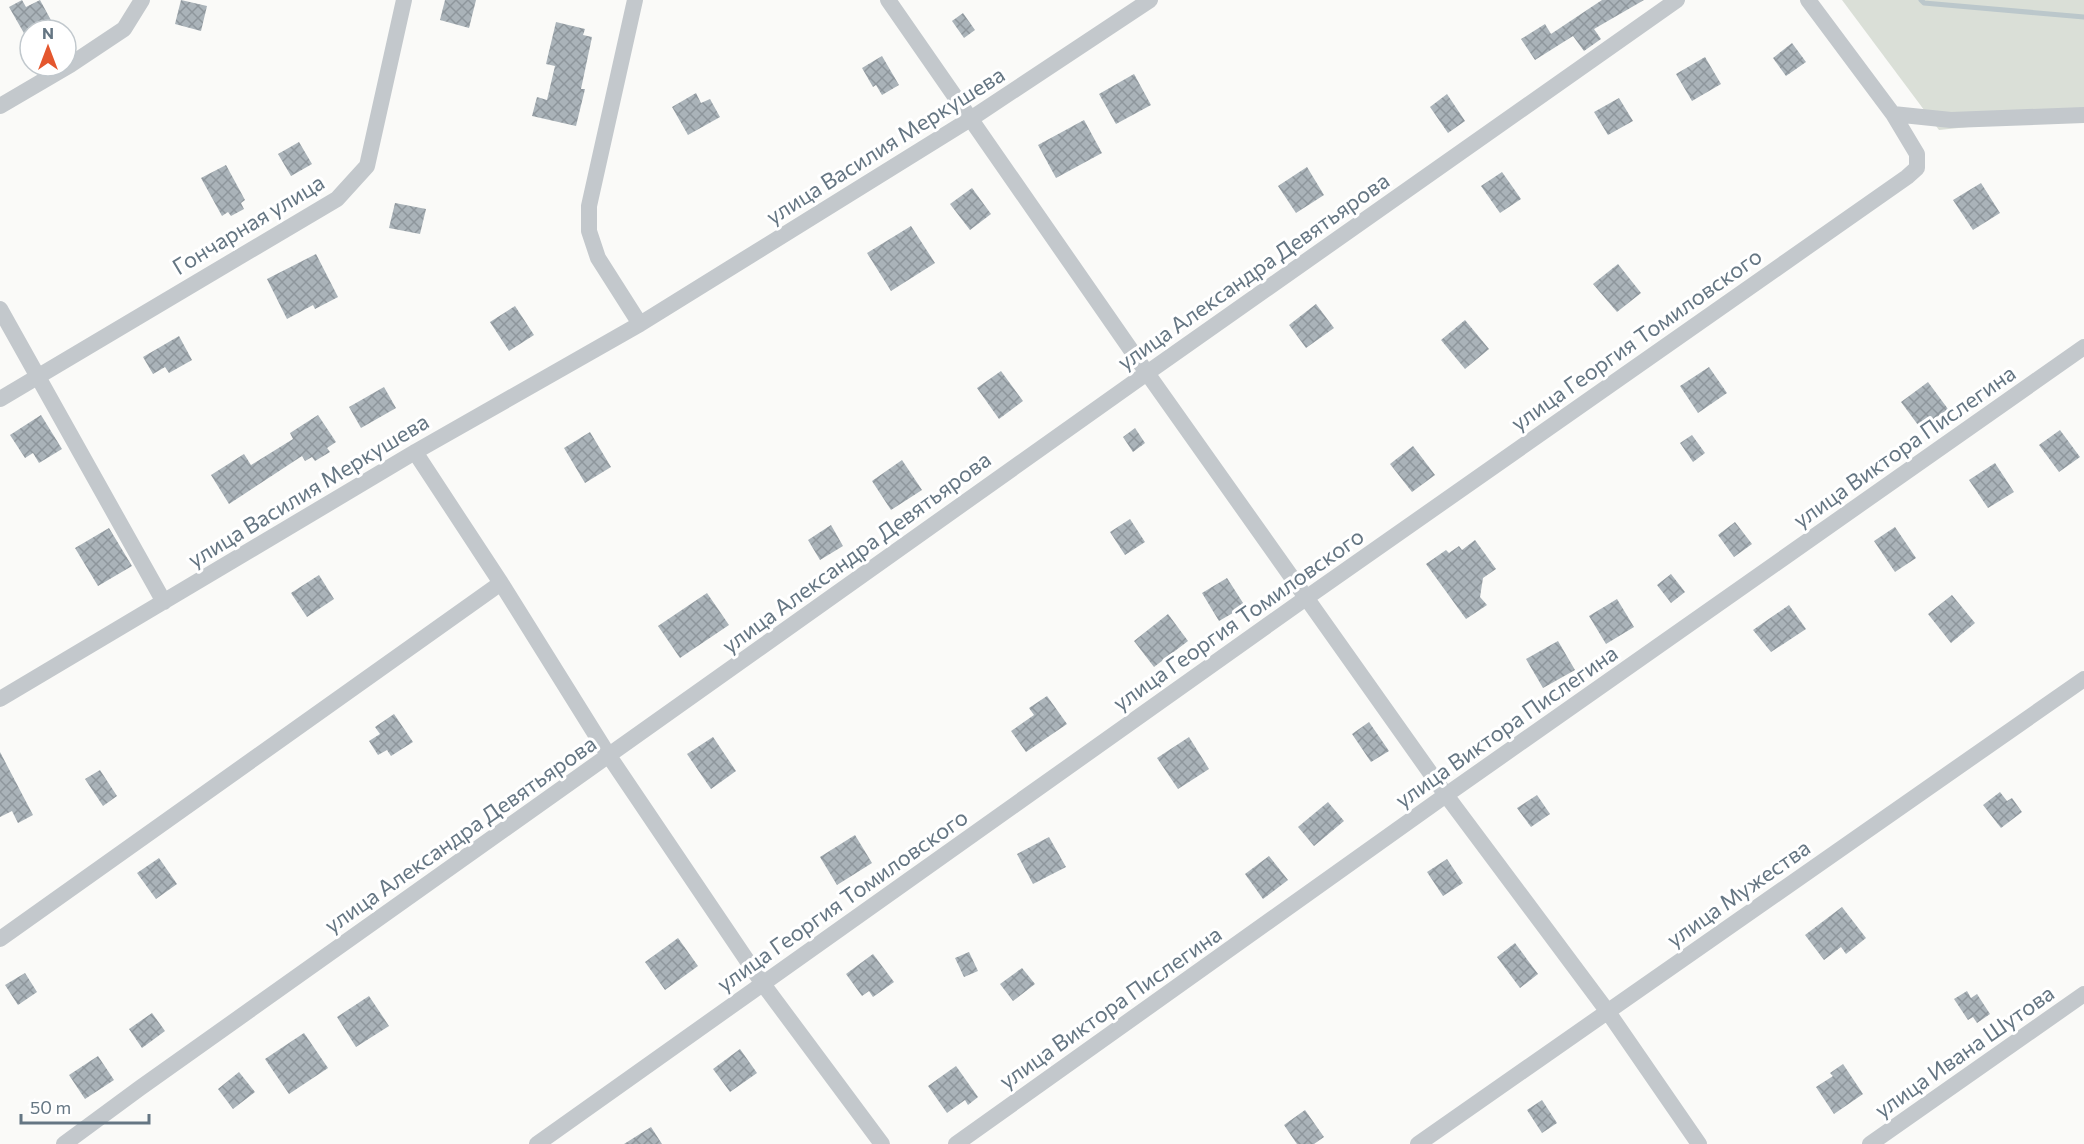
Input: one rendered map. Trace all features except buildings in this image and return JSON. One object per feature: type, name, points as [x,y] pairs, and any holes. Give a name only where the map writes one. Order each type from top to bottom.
[{"type":"street","points":[[0,106],[70,65],[124,29],[142,0]]},
{"type":"street","name":"Гончарная улица","points":[[0,399],[337,199],[367,166],[404,0]]},
{"type":"street","points":[[634,0],[589,206],[589,231],[598,258],[640,324]]},
{"type":"street","points":[[888,0],[1306,598],[1446,795],[1608,1012],[1699,1144]]},
{"type":"street","name":"улица Василия Меркушева","points":[[0,699],[415,452],[640,324],[972,118],[1150,0]]},
{"type":"street","name":"улица Александра Девятьярова","points":[[64,1144],[1147,373],[1677,0]]},
{"type":"street","name":"улица Георгия Томиловского","points":[[537,1144],[1917,168],[1917,154],[1893,114],[1808,0]]},
{"type":"street","points":[[1893,114],[1951,120],[2084,115]]},
{"type":"street","points":[[0,309],[164,602]]},
{"type":"street","name":"улица Виктора Пислегина","points":[[956,1144],[1446,795],[2084,347]]},
{"type":"street","points":[[415,452],[609,756],[764,984],[882,1144]]},
{"type":"street","points":[[0,939],[501,584]]},
{"type":"street","name":"улица Мужества","points":[[1418,1144],[2084,680]]},
{"type":"street","name":"улица Ивана Шутова","points":[[1870,1144],[2084,994]]},
{"type":"shaded area","points":[[1842,0],[2084,0],[2084,115],[1939,130]]},
{"type":"waterway","points":[[1921,0],[1924,3],[2084,17]]}]
